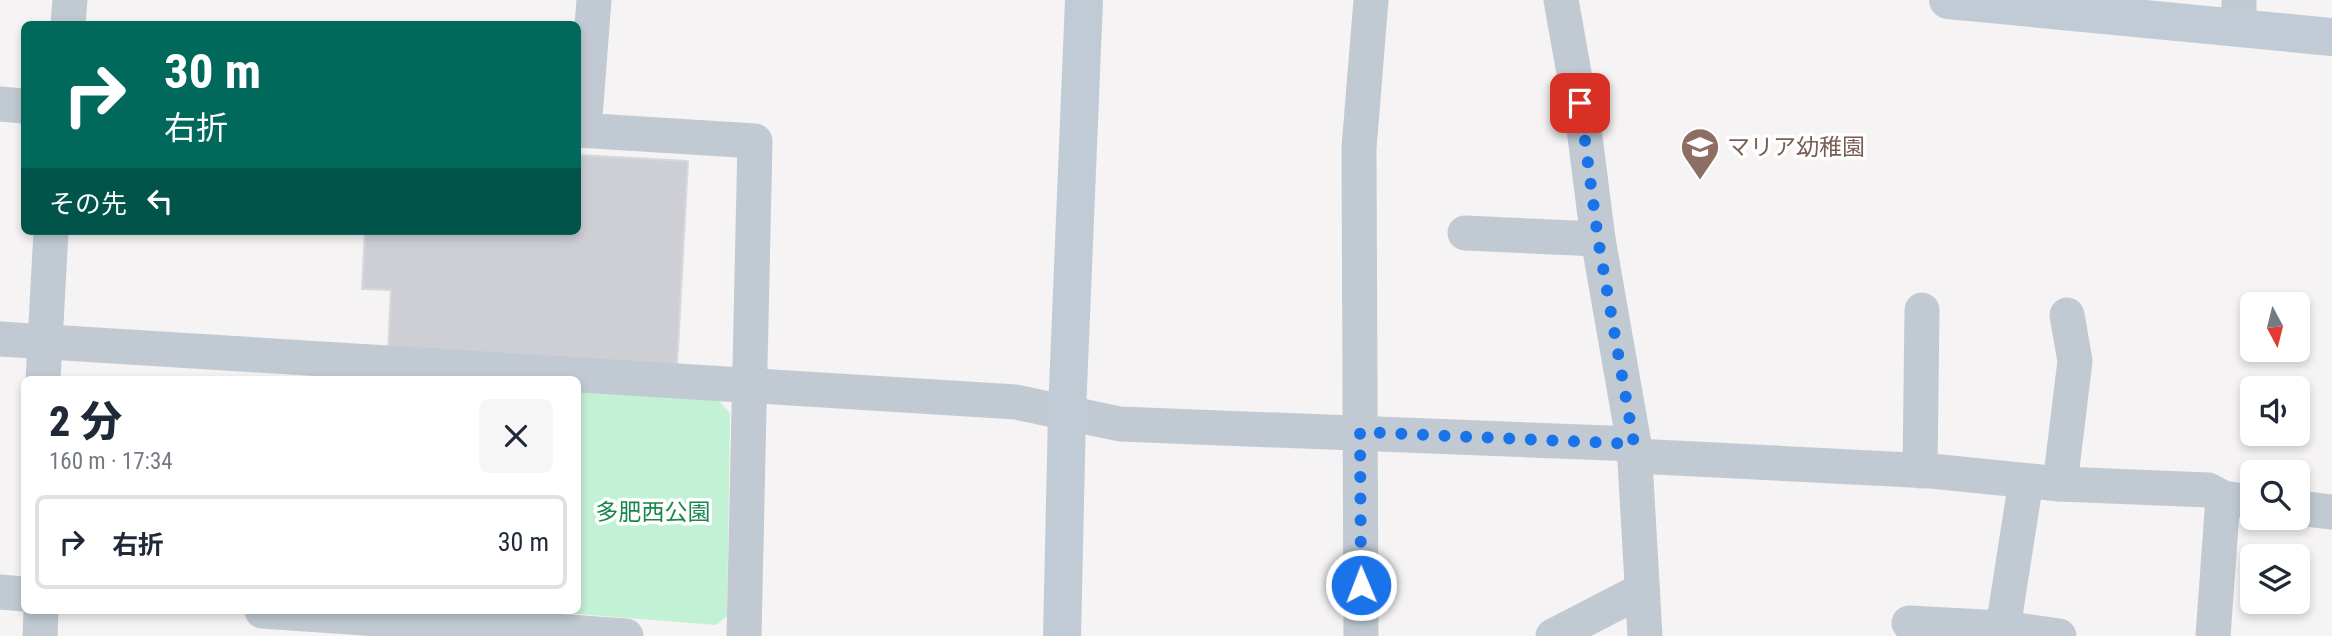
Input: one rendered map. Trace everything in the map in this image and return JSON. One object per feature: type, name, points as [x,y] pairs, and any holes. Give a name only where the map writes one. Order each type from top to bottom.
[{"type":"street","points":[[68,21],[70,0]]},
{"type":"street","points":[[594,0],[581,130],[755,141],[744,636]]},
{"type":"street","points":[[1062,636],[1067,413],[1084,0]]},
{"type":"street","points":[[1361,636],[1359,148],[1371,0]]},
{"type":"street","points":[[1561,0],[1634,450],[1645,636]]},
{"type":"street","points":[[1948,0],[2239,14],[2332,37]]},
{"type":"street","points":[[0,104],[21,106]]},
{"type":"street","points":[[1465,233],[1598,239]]},
{"type":"street","points":[[43,376],[51,235]]},
{"type":"street","points":[[1920,471],[1922,310]]},
{"type":"street","points":[[2060,484],[2076,361],[2067,315]]},
{"type":"street","points":[[0,339],[1016,402],[1120,424],[1360,432],[1920,471],[2060,484],[2207,490],[2238,500],[2213,636]]},
{"type":"street","points":[[2003,628],[2026,481]]},
{"type":"street","points":[[2310,509],[2332,512]]},
{"type":"street","points":[[1553,636],[1642,590]]},
{"type":"street","points":[[0,592],[21,594]]},
{"type":"street","points":[[40,636],[41,614]]},
{"type":"street","points":[[306,614],[626,636]]},
{"type":"street","points":[[1909,624],[2003,628],[2059,636]]},
{"type":"green space","name":"多肥西公園","points":[[581,389],[715,397],[730,413],[727,616],[716,625],[577,614],[581,614]]},
{"type":"building","points":[[581,155],[688,161],[677,366],[388,350],[391,290],[362,289],[365,235],[581,235]]},
{"type":"place","name":"マリア幼稚園","points":[[1700,181]]},
{"type":"route","points":[[1361,585],[1360,432],[1634,444],[1598,239],[1580,103]]}]
